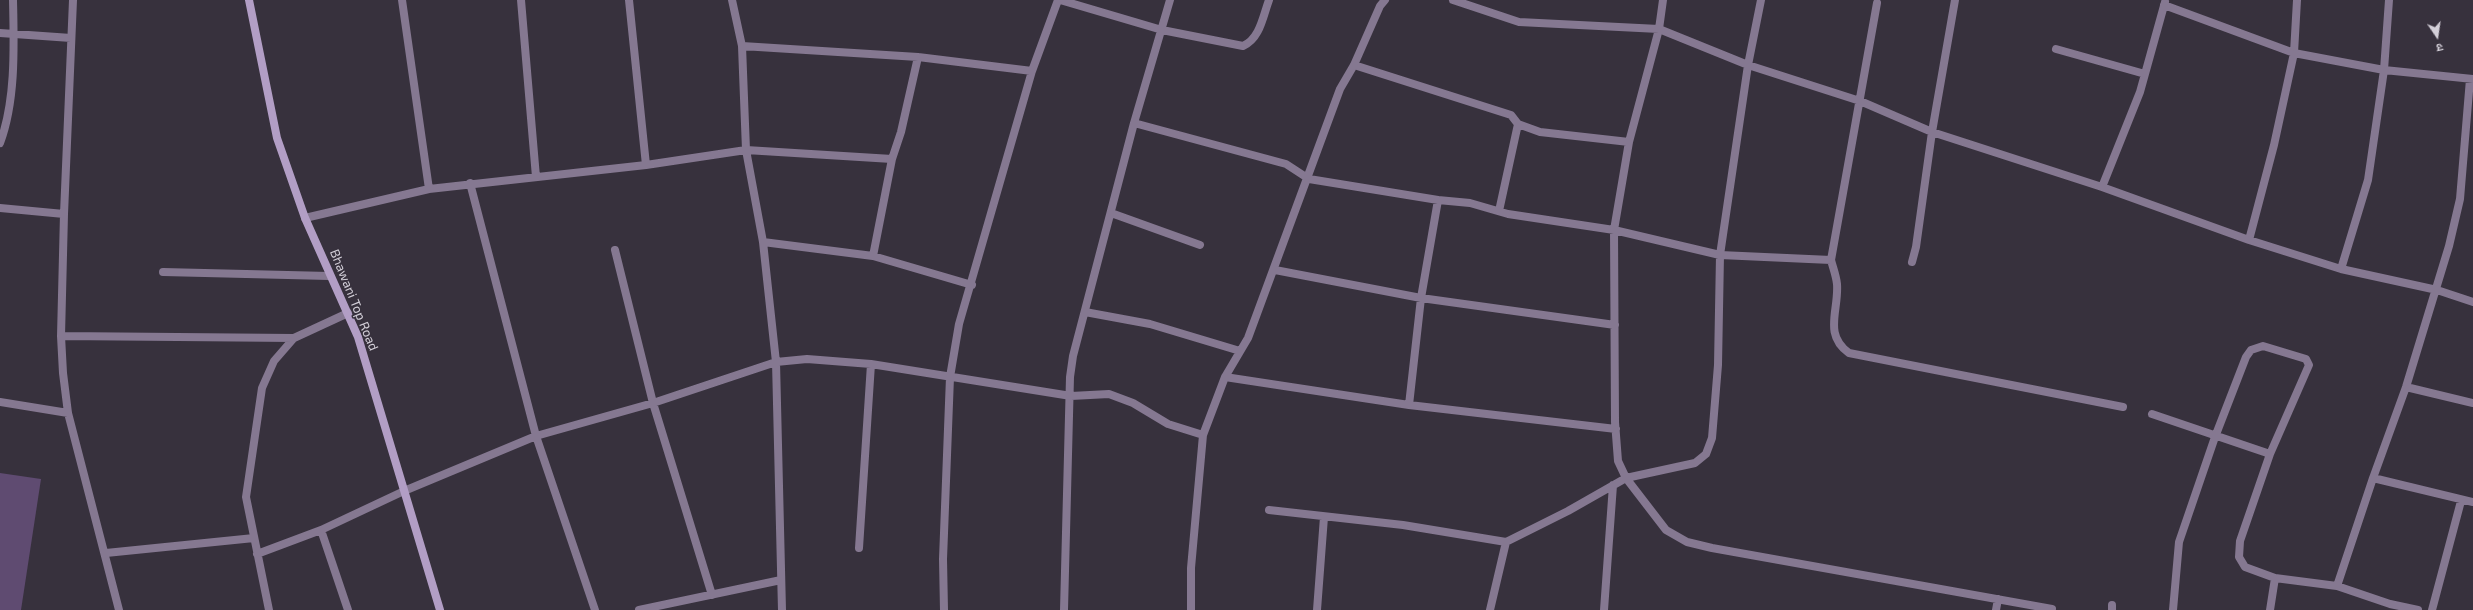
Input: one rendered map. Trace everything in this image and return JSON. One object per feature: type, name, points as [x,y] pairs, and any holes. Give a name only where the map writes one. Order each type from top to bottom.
[{"type":"street","points":[[0,143],[8,116],[14,34],[13,0]]},
{"type":"street","points":[[73,0],[64,214],[61,336],[68,412],[106,552],[118,610]]},
{"type":"street","name":"Bhawani Top Road","points":[[249,0],[277,138],[305,218],[317,241],[329,276],[348,313],[358,337],[440,610]]},
{"type":"street","points":[[402,0],[429,189]]},
{"type":"street","points":[[520,0],[536,177]]},
{"type":"street","points":[[628,0],[646,165]]},
{"type":"street","points":[[732,0],[742,46],[746,150],[763,242],[776,362],[782,610]]},
{"type":"street","points":[[944,610],[943,559],[950,377],[959,324],[972,285],[1032,71],[1059,0],[1162,30],[1243,46],[1251,43],[1256,35],[1269,0]]},
{"type":"street","points":[[1064,610],[1073,356],[1134,124],[1170,0]]},
{"type":"street","points":[[1191,610],[1191,568],[1203,435],[1225,377],[1248,338],[1275,270],[1340,89],[1354,65],[1380,6],[1385,0]]},
{"type":"street","points":[[1453,0],[1519,22],[1659,29],[1748,65],[1860,101],[1932,132],[2102,187],[2249,240],[2341,269],[2437,290],[2473,302]]},
{"type":"street","points":[[1664,0],[1659,29],[1629,142],[1614,230],[1616,429],[1618,461],[1626,478],[1666,530],[1687,542],[1712,548],[2052,609]]},
{"type":"street","points":[[1269,510],[1403,525],[1506,542],[1568,511],[1626,478],[1695,463],[1706,454],[1712,438],[1718,365],[1720,255],[1748,65],[1761,0]]},
{"type":"street","points":[[1912,262],[1916,247],[1932,132],[1955,0]]},
{"type":"street","points":[[2249,240],[2274,145],[2294,52],[2297,0]]},
{"type":"street","points":[[2341,269],[2368,180],[2384,70],[2389,0]]},
{"type":"street","points":[[1877,3],[1831,260],[1837,286],[1834,330],[1839,345],[1849,353],[2123,408]]},
{"type":"street","points":[[2102,187],[2145,74],[2164,3],[2294,52],[2384,70],[2471,79],[2460,199],[2437,290],[2406,387],[2373,478],[2337,586]]},
{"type":"street","points":[[0,34],[71,38]]},
{"type":"street","points":[[742,46],[918,57],[1032,71]]},
{"type":"street","points":[[2056,49],[2145,74]]},
{"type":"street","points":[[873,256],[892,159],[901,132],[918,57]]},
{"type":"street","points":[[1354,65],[1511,115],[1518,124],[1540,132],[1629,142]]},
{"type":"street","points":[[1134,124],[1286,164],[1308,179],[1470,204],[1499,211],[1614,230],[1720,255],[1831,260]]},
{"type":"street","points":[[1499,211],[1518,124]]},
{"type":"street","points":[[305,218],[429,189],[470,183],[646,165],[746,150],[892,159]]},
{"type":"street","points":[[470,183],[536,436],[595,610]]},
{"type":"street","points":[[1409,405],[1421,298],[1438,200]]},
{"type":"street","points":[[0,208],[64,214]]},
{"type":"street","points":[[1111,214],[1200,245]]},
{"type":"street","points":[[763,242],[873,256],[972,285]]},
{"type":"street","points":[[615,250],[653,403],[712,595]]},
{"type":"street","points":[[1275,270],[1421,298],[1614,325]]},
{"type":"street","points":[[163,272],[329,276]]},
{"type":"street","points":[[1085,312],[1150,324],[1240,351]]},
{"type":"street","points":[[269,610],[246,496],[262,388],[274,361],[294,338],[348,313]]},
{"type":"street","points":[[61,336],[294,338]]},
{"type":"street","points":[[2173,610],[2180,542],[2215,437],[2243,365],[2251,350],[2264,346],[2306,360],[2309,365],[2270,454],[2240,542],[2240,558],[2246,567],[2275,578],[2337,586],[2390,607],[2418,610]]},
{"type":"street","points":[[257,554],[321,530],[404,491],[536,436],[653,403],[776,362],[807,359],[871,364],[1071,396],[1109,394],[1133,403],[1168,424],[1203,435]]},
{"type":"street","points":[[859,548],[871,364]]},
{"type":"street","points":[[1225,377],[1409,405],[1616,429]]},
{"type":"street","points":[[2406,387],[2473,403]]},
{"type":"street","points":[[0,402],[68,412]]},
{"type":"street","points":[[2152,414],[2215,437],[2270,454]]},
{"type":"street","points":[[2373,478],[2460,501],[2473,502]]},
{"type":"street","points":[[1604,610],[1613,485]]},
{"type":"street","points":[[2432,610],[2460,501]]},
{"type":"street","points":[[1317,610],[1324,516]]},
{"type":"street","points":[[321,530],[348,610]]},
{"type":"street","points":[[106,552],[254,538]]},
{"type":"street","points":[[1490,610],[1506,542]]},
{"type":"street","points":[[2270,610],[2275,578]]},
{"type":"street","points":[[639,610],[664,608],[712,595],[781,580]]},
{"type":"street","points":[[1996,610],[1998,600]]},
{"type":"shaded area","points":[[0,473],[41,479],[21,610],[0,610]]}]
